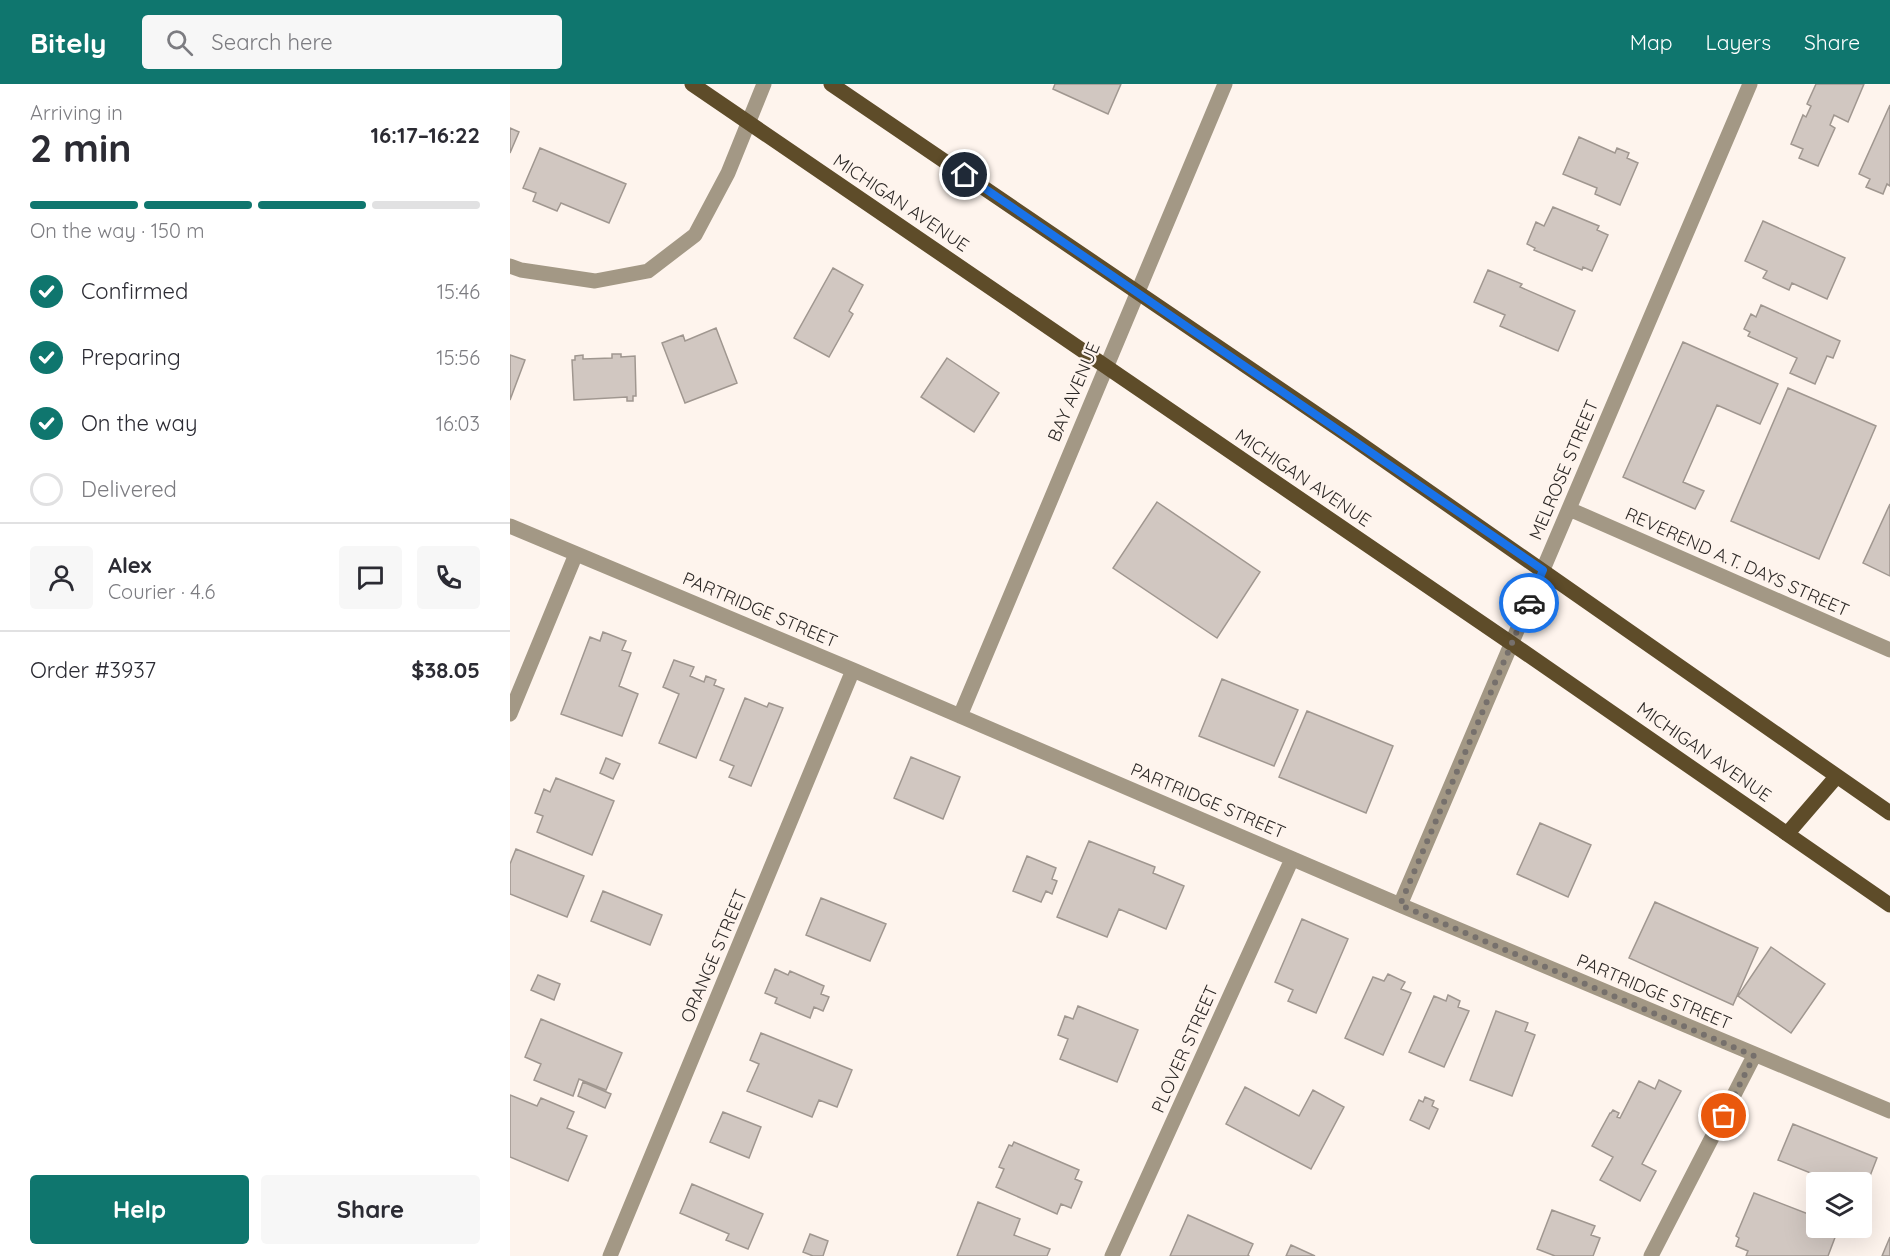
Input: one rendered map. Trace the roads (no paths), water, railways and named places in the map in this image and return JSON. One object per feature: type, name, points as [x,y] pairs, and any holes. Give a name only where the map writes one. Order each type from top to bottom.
[{"type":"main road","name":"MICHIGAN AVENUE","points":[[692,84],[1511,643],[1890,905]]},
{"type":"main road","points":[[831,84],[1543,570],[1890,813]]},
{"type":"main road","points":[[1787,834],[1837,776]]},
{"type":"street","points":[[510,266],[521,270],[595,281],[648,271],[695,235],[728,173],[764,84]]},
{"type":"street","name":"BAY AVENUE","points":[[960,716],[1225,84]]},
{"type":"street","name":"MELROSE STREET","points":[[1400,905],[1750,84]]},
{"type":"street","name":"REVEREND A.T. DAYS STREET","points":[[1569,509],[1890,650]]},
{"type":"street","name":"PARTRIDGE STREET","points":[[510,526],[854,670],[1754,1056],[1890,1111]]},
{"type":"street","points":[[510,714],[576,554]]},
{"type":"street","name":"ORANGE STREET","points":[[610,1256],[854,670]]},
{"type":"street","name":"PLOVER STREET","points":[[1112,1256],[1292,859]]},
{"type":"street","points":[[1651,1256],[1754,1056]]}]
